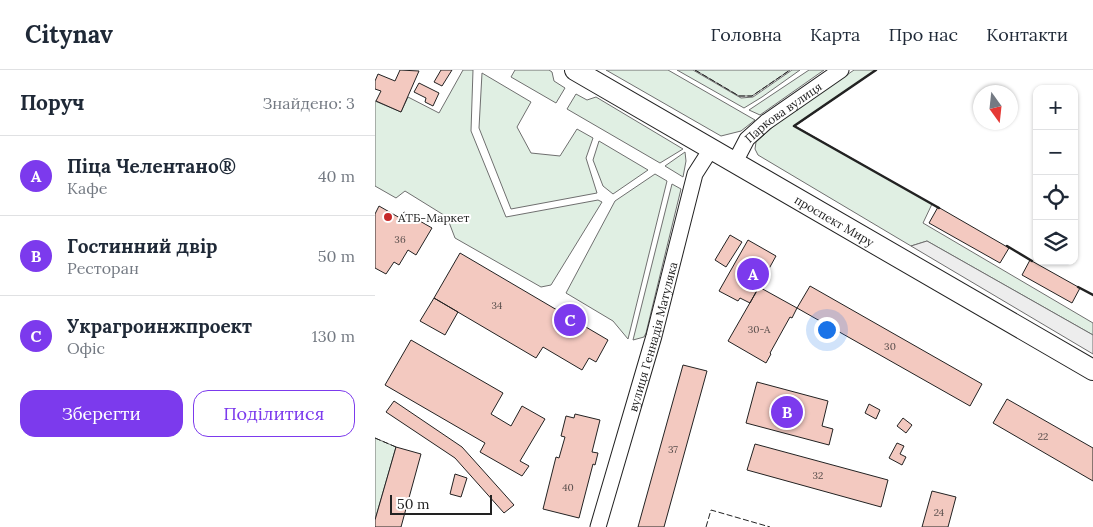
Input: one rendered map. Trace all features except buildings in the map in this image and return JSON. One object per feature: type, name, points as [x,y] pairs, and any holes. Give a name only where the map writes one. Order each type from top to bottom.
[{"type":"main road","name":"проспект Миру","points":[[575,70],[1093,370]]},
{"type":"street","name":"Паркова вулиця","points":[[735,162],[747,139],[766,122],[841,70]]},
{"type":"street","name":"вулиця Геннадія Матуляка","points":[[598,527],[654,336],[695,174],[711,149]]},
{"type":"green space","points":[[463,70],[473,70],[471,131],[506,217],[598,200],[602,202],[551,285],[541,287],[455,238],[447,217],[405,191],[396,198],[375,186],[375,101],[401,112],[408,97],[439,113]]},
{"type":"green space","points":[[515,70],[549,70],[552,72],[554,81],[565,88],[556,103],[511,77]]},
{"type":"green space","points":[[606,70],[668,70],[755,120],[741,131],[721,136]]},
{"type":"green space","points":[[677,70],[693,70],[741,98],[753,97],[792,70],[800,70],[744,108]]},
{"type":"green space","points":[[695,70],[790,70],[752,96],[739,96]]},
{"type":"green space","points":[[809,70],[824,70],[760,115],[749,110]]},
{"type":"green space","points":[[854,70],[876,70],[795,126],[932,204],[923,223],[1093,323],[1093,335],[927,241],[911,246],[758,155],[755,149],[756,142],[776,124]]},
{"type":"green space","points":[[482,73],[531,102],[517,127],[531,153],[560,156],[577,129],[593,138],[586,158],[597,193],[511,209],[479,128]]},
{"type":"green space","points":[[576,94],[587,100],[596,97],[683,149],[660,163],[567,109]]},
{"type":"green space","points":[[599,141],[648,170],[613,194],[603,186],[593,160]]},
{"type":"green space","points":[[685,152],[686,161],[683,177],[665,166]]},
{"type":"green space","points":[[655,174],[667,181],[628,339],[613,321],[566,293],[615,201]]},
{"type":"green space","points":[[672,184],[681,189],[646,333],[644,337],[633,340]]},
{"type":"green space","points":[[375,438],[396,447],[375,520]]},
{"type":"shaded area","points":[[927,241],[1093,335],[1093,354],[911,246]]},
{"type":"fence","points":[[695,70],[739,96],[752,96],[790,70]]},
{"type":"fence","points":[[375,438],[396,447]]},
{"type":"fence","points":[[706,527],[711,510],[770,527]]},
{"type":"wall","points":[[876,70],[794,126],[939,208]]},
{"type":"wall","points":[[1007,246],[1032,261]]},
{"type":"wall","points":[[1078,287],[1093,295]]},
{"type":"place","name":"АТБ-Маркет","points":[[388,217]]},
{"type":"place","name":"Піца Челентано®","points":[[753,274]]},
{"type":"place","name":"Украгроинжпроект","points":[[570,320]]},
{"type":"place","name":"Гостинний двір","points":[[787,412]]}]
